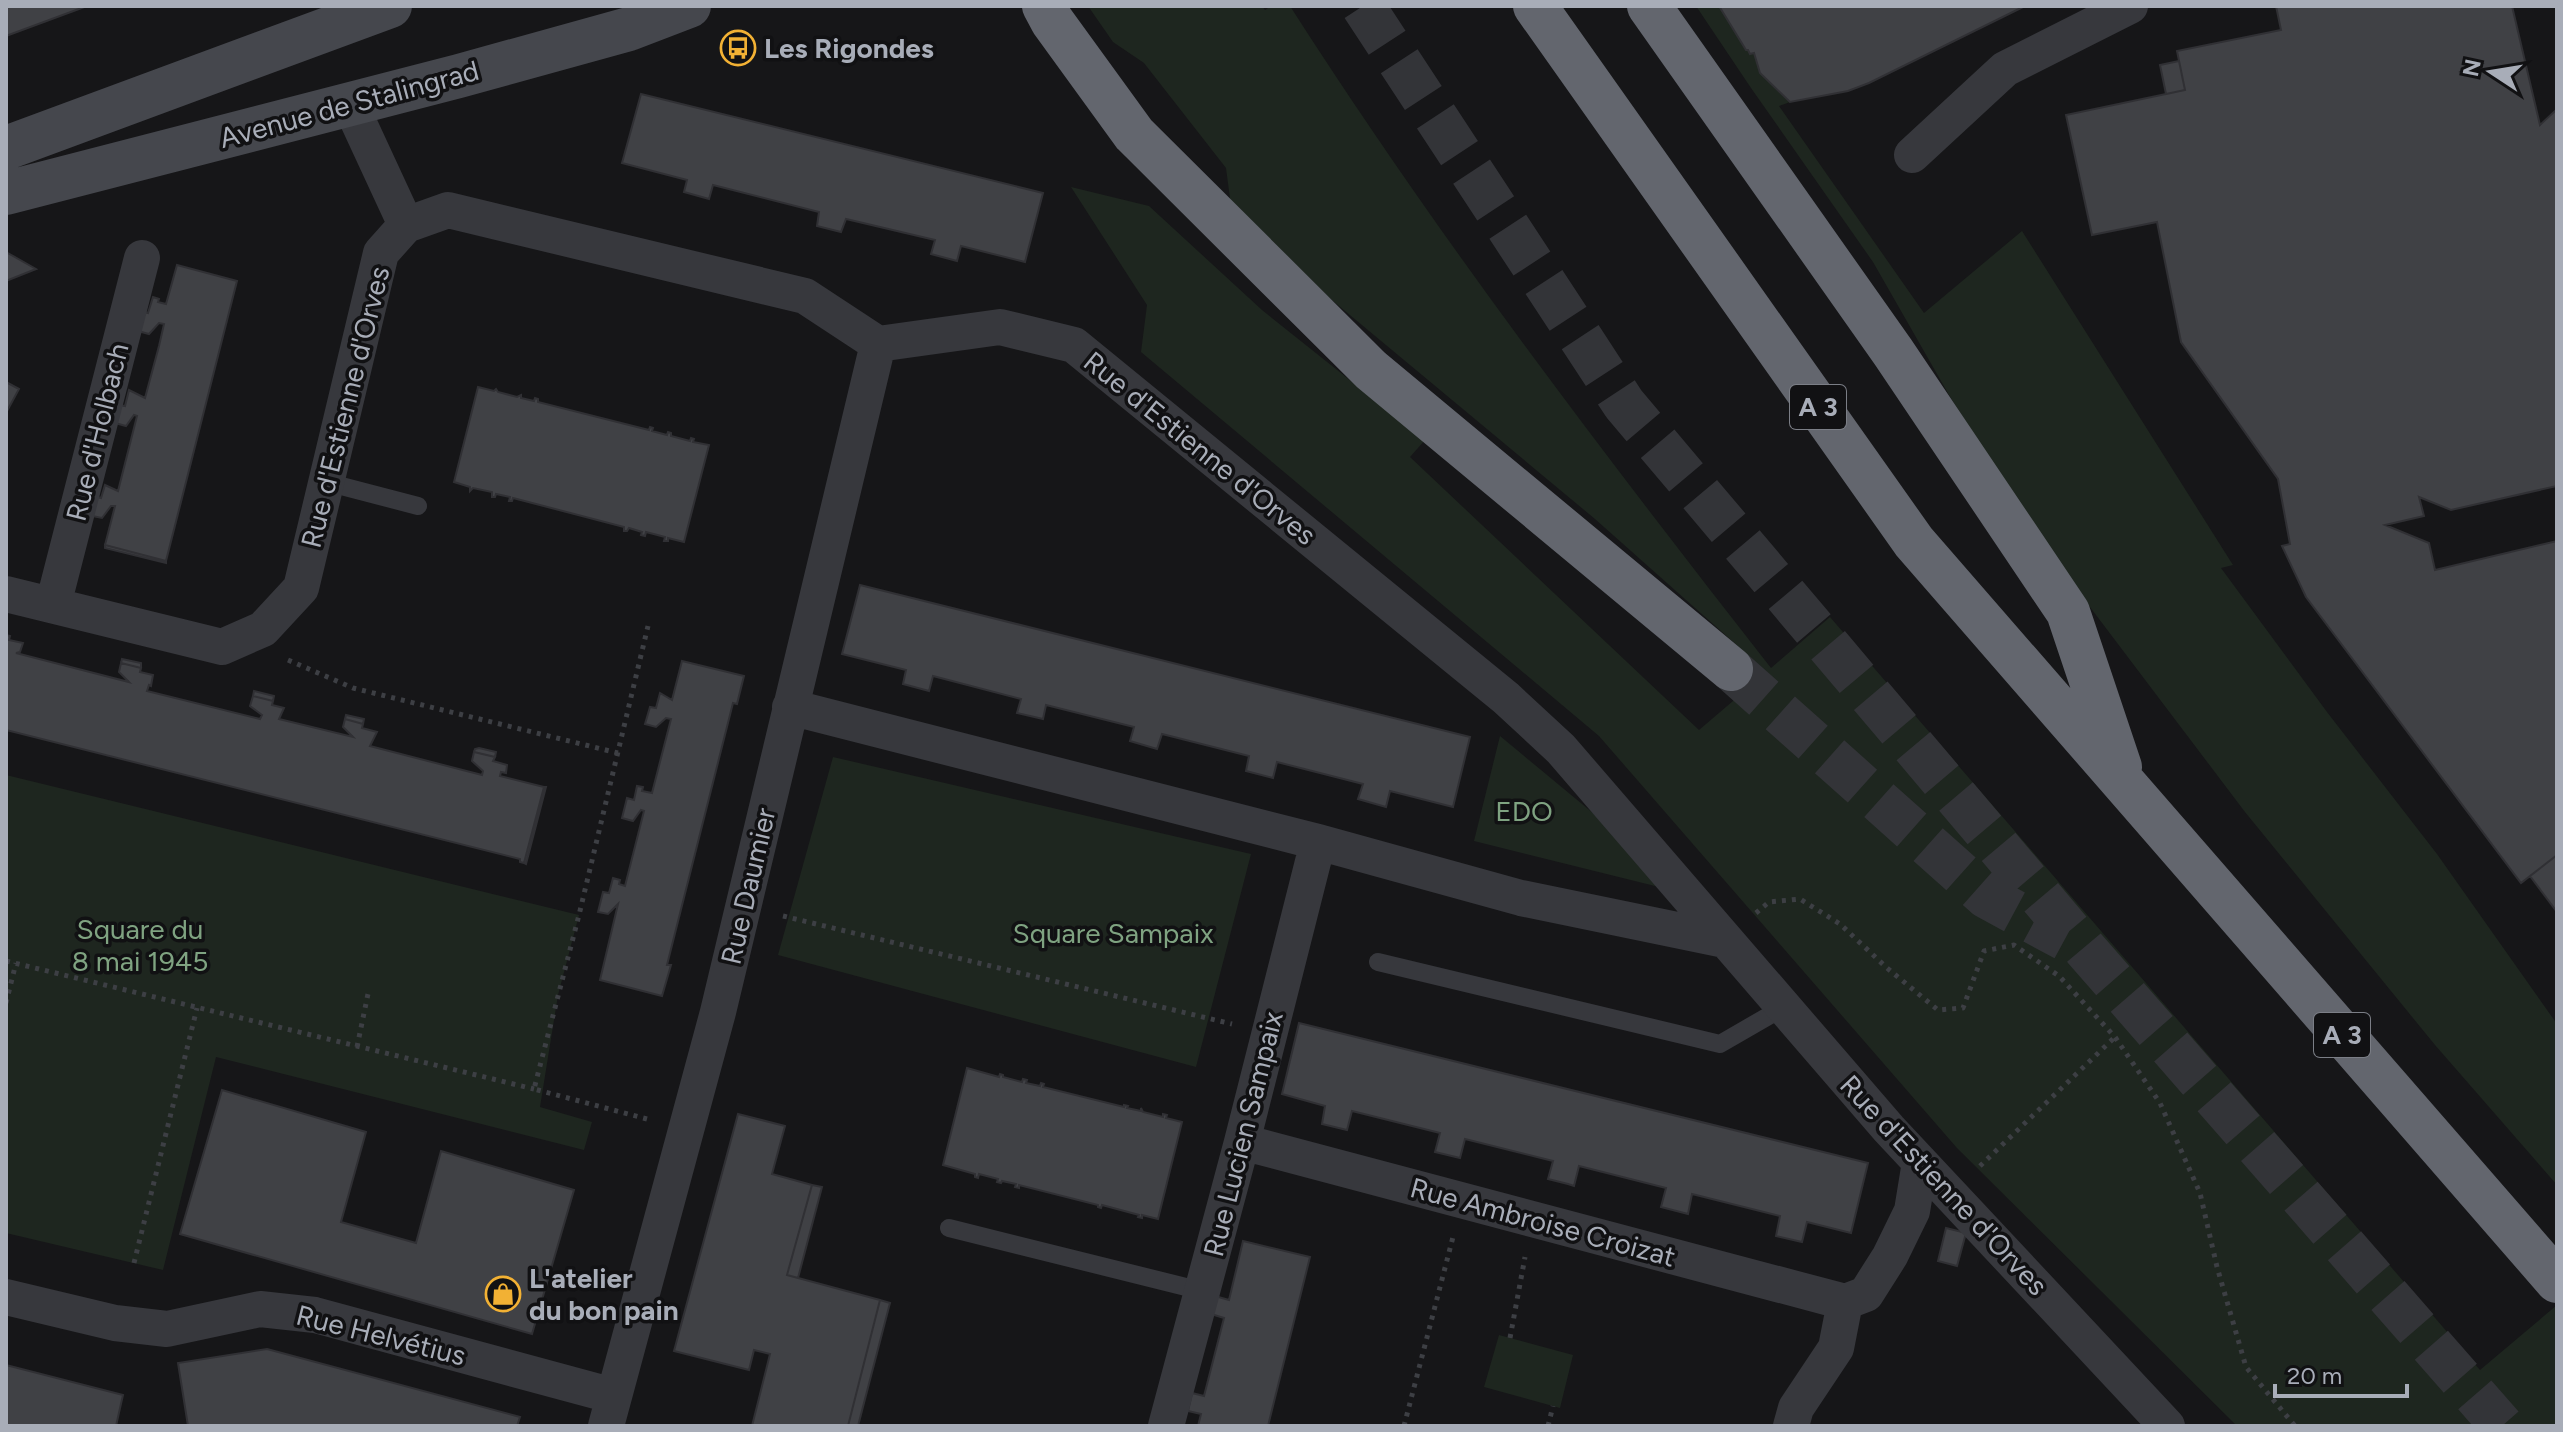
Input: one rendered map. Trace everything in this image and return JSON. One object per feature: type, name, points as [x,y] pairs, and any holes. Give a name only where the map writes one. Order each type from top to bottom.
[{"type":"highway","points":[[1044,6],[1134,134],[1371,370],[1731,669]]},
{"type":"highway","name":"A 3","points":[[1535,6],[1914,542],[2557,1281]]},
{"type":"highway","points":[[1649,6],[1893,352],[2068,612],[2127,788]]},
{"type":"main road","points":[[6,148],[390,6]]},
{"type":"main road","name":"Avenue de Stalingrad","points":[[6,193],[629,29],[689,6]]},
{"type":"street","points":[[1912,155],[2005,69],[2130,6]]},
{"type":"street","points":[[350,104],[406,225],[448,210],[805,296],[878,344]]},
{"type":"street","name":"Rue d'Estienne d'Orves","points":[[251,634],[301,588],[381,253],[406,225]]},
{"type":"street","name":"Rue d'Holbach","points":[[53,605],[142,258]]},
{"type":"street","name":"Rue d'Estienne d'Orves","points":[[878,344],[1000,327],[1074,345],[1506,698],[1561,749],[1920,1162],[2167,1426]]},
{"type":"street","name":"Rue Daumier","points":[[610,1411],[718,1012],[878,344]]},
{"type":"street","points":[[6,594],[222,647],[251,634]]},
{"type":"street","points":[[790,707],[1318,842],[1521,898],[1725,940]]},
{"type":"street","name":"Rue Lucien Sampaix","points":[[1166,1426],[1318,842]]},
{"type":"street","name":"Rue Ambroise Croizat","points":[[1242,1142],[1845,1302]]},
{"type":"street","points":[[1791,1426],[1796,1408],[1836,1348],[1845,1302],[1866,1294],[1890,1256],[1912,1211],[1920,1162]]},
{"type":"street","name":"Rue Helvétius","points":[[6,1297],[115,1323],[167,1329],[260,1309],[315,1315],[610,1411]]},
{"type":"lane","points":[[326,482],[418,506]]},
{"type":"lane","points":[[1378,962],[1720,1044],[1784,1007]]},
{"type":"lane","points":[[949,1228],[1202,1291]]},
{"type":"path","points":[[534,1089],[648,626]]},
{"type":"path","points":[[251,634],[353,688],[618,753]]},
{"type":"path","points":[[1725,940],[1769,902],[1800,899],[1840,924],[1938,1010],[1963,1008],[1984,951],[2014,945],[2059,976],[2115,1037],[2160,1103],[2200,1193],[2217,1267],[2246,1367],[2295,1426]]},
{"type":"path","points":[[743,909],[788,917],[1269,1032]]},
{"type":"path","points":[[6,961],[534,1089],[687,1130]]},
{"type":"path","points":[[6,1003],[16,963]]},
{"type":"path","points":[[357,1047],[369,989]]},
{"type":"path","points":[[134,1263],[197,1008]]},
{"type":"path","points":[[1951,1193],[2115,1037]]},
{"type":"path","points":[[1404,1426],[1462,1201]]},
{"type":"path","points":[[1510,1338],[1532,1220]]},
{"type":"path","points":[[1548,1426],[1553,1406]]},
{"type":"green space","points":[[1088,6],[1262,6],[1265,10],[1271,6],[1290,6],[1462,260],[1771,668],[1830,617],[2480,1370],[2557,1305],[2557,1426],[2237,1426],[1957,1148],[1599,736],[1141,352],[1147,305],[1071,187],[1149,206],[1262,310],[1425,440],[1410,457],[1699,730],[1767,672],[1595,519],[1315,286],[1231,206],[1226,168],[1144,63],[1113,42]]},
{"type":"green space","points":[[1696,6],[1719,6],[1746,50],[1754,53],[1760,73],[1790,102],[1779,106],[1924,313],[2022,231],[2233,565],[2221,568],[2437,854],[2557,1024],[2557,1185],[2435,1045],[2245,812],[2034,533],[1949,395],[1873,262]]},
{"type":"green space","name":"EDO","points":[[1500,736],[1611,828],[1659,887],[1474,841]]},
{"type":"green space","name":"Square Sampaix","points":[[833,757],[1251,854],[1196,1067],[778,955]]},
{"type":"green space","name":"Square du 8 mai 1945","points":[[6,775],[579,915],[558,995],[540,1107],[592,1122],[584,1150],[216,1057],[163,1270],[6,1233]]},
{"type":"green space","points":[[1499,1335],[1573,1355],[1560,1408],[1484,1387]]},
{"type":"building","points":[[6,6],[87,6],[6,36]]},
{"type":"building","points":[[1719,6],[2025,6],[1869,83],[1848,91],[1790,102],[1760,73],[1754,53],[1746,50]]},
{"type":"building","points":[[2276,6],[2512,6],[2540,125],[2557,109],[2557,486],[2451,510],[2419,497],[2424,516],[2385,525],[2429,543],[2435,570],[2557,541],[2557,855],[2521,883],[2306,597],[2282,546],[2290,544],[2278,479],[2181,342],[2157,222],[2092,235],[2066,115],[2185,90],[2177,51],[2281,30]]},
{"type":"building","points":[[2179,61],[2185,90],[2166,94],[2160,65]]},
{"type":"building","points":[[641,94],[1043,193],[1025,262],[961,246],[957,261],[931,254],[935,240],[846,219],[841,232],[817,226],[819,212],[713,185],[709,199],[684,192],[687,180],[622,163]]},
{"type":"building","points":[[6,252],[36,269],[6,281]]},
{"type":"building","points":[[177,265],[237,281],[166,561],[105,545],[115,506],[111,506],[102,518],[92,516],[97,497],[101,498],[105,485],[118,491],[137,416],[134,415],[126,426],[115,423],[119,405],[125,406],[129,390],[145,398],[159,346],[164,324],[159,323],[149,334],[138,331],[143,312],[148,313],[153,297],[166,304]]},
{"type":"building","points":[[6,382],[19,389],[6,413]]},
{"type":"building","points":[[478,387],[496,389],[517,397],[521,395],[521,398],[534,401],[535,398],[538,402],[649,430],[650,427],[652,431],[667,435],[668,432],[671,436],[690,441],[691,438],[693,442],[709,445],[684,542],[668,538],[664,541],[665,537],[646,532],[645,536],[641,535],[642,532],[629,528],[624,531],[624,527],[513,498],[509,501],[510,497],[496,494],[492,497],[492,492],[473,488],[470,491],[470,487],[454,482]]},
{"type":"building","points":[[105,545],[166,561],[166,563],[105,548]]},
{"type":"building","points":[[860,585],[1470,737],[1453,807],[1390,791],[1386,807],[1358,799],[1363,784],[1277,762],[1273,778],[1246,771],[1249,756],[1162,734],[1157,749],[1130,741],[1134,727],[1046,705],[1043,719],[1017,713],[1021,699],[933,676],[929,691],[903,684],[906,670],[842,654]]},
{"type":"building","points":[[6,635],[10,636],[9,640],[23,643],[20,652],[16,653],[129,682],[119,672],[121,663],[141,668],[140,672],[153,675],[147,691],[260,719],[262,715],[250,706],[253,696],[273,701],[272,705],[284,708],[279,719],[353,737],[343,727],[345,719],[363,724],[362,728],[377,732],[370,746],[482,775],[483,771],[472,761],[474,752],[495,757],[493,761],[507,765],[506,773],[501,772],[500,776],[544,787],[524,863],[520,859],[6,730]]},
{"type":"building","points":[[122,659],[141,663],[141,668],[121,663]]},
{"type":"building","points":[[682,661],[744,676],[737,704],[733,703],[667,965],[671,965],[662,996],[600,980],[618,904],[608,914],[598,912],[603,892],[609,893],[613,878],[625,886],[644,811],[641,810],[633,821],[622,818],[627,798],[634,800],[637,786],[643,787],[642,791],[652,793],[671,719],[666,718],[656,727],[645,724],[650,707],[656,708],[660,693],[672,700]]},
{"type":"building","points":[[254,691],[274,696],[273,701],[253,696]]},
{"type":"building","points":[[346,715],[364,719],[363,724],[345,719]]},
{"type":"building","points":[[479,748],[496,752],[495,757],[474,752]]},
{"type":"building","points":[[546,787],[526,864],[524,863]]},
{"type":"building","points":[[2557,855],[2557,912],[2530,876]]},
{"type":"building","points":[[1299,1023],[1868,1163],[1851,1233],[1807,1222],[1802,1242],[1776,1236],[1780,1216],[1692,1194],[1688,1214],[1661,1207],[1666,1188],[1579,1166],[1574,1186],[1548,1179],[1553,1161],[1465,1139],[1460,1158],[1435,1152],[1440,1133],[1352,1111],[1347,1130],[1322,1124],[1325,1106],[1282,1094]]},
{"type":"building","points":[[967,1068],[1022,1082],[1023,1079],[1027,1080],[1026,1083],[1040,1086],[1041,1083],[1043,1087],[1127,1108],[1141,1111],[1141,1108],[1143,1112],[1163,1117],[1163,1114],[1167,1115],[1166,1118],[1182,1122],[1158,1219],[1138,1217],[1102,1205],[1101,1208],[1019,1185],[1019,1188],[1015,1187],[1016,1184],[997,1182],[998,1179],[979,1174],[978,1178],[975,1174],[943,1165]]},
{"type":"building","points":[[222,1090],[366,1132],[341,1222],[416,1243],[441,1151],[574,1190],[532,1334],[180,1234]]},
{"type":"building","points":[[738,1114],[785,1126],[772,1174],[812,1185],[787,1275],[880,1300],[848,1426],[752,1426],[770,1354],[754,1350],[749,1370],[674,1351]]},
{"type":"building","points":[[812,1185],[822,1187],[798,1278],[787,1275]]},
{"type":"building","points":[[1946,1228],[1966,1233],[1957,1266],[1938,1261]]},
{"type":"building","points":[[1243,1241],[1310,1257],[1268,1426],[1198,1426],[1201,1414],[1188,1411],[1192,1393],[1204,1396],[1224,1318],[1211,1314],[1215,1296],[1229,1300]]},
{"type":"building","points":[[880,1300],[890,1303],[858,1426],[848,1426]]},
{"type":"building","points":[[267,1349],[520,1417],[517,1426],[188,1426],[178,1363]]},
{"type":"building","points":[[6,1365],[123,1395],[116,1426],[6,1426]]},
{"type":"tunnel","points":[[1363,6],[1624,404],[2085,949],[2502,1426]]},
{"type":"tunnel","points":[[1731,669],[1987,897],[2065,939]]},
{"type":"place","name":"Les Rigondes","points":[[738,48]]},
{"type":"place","name":"L'atelier du bon pain","points":[[503,1294]]}]
